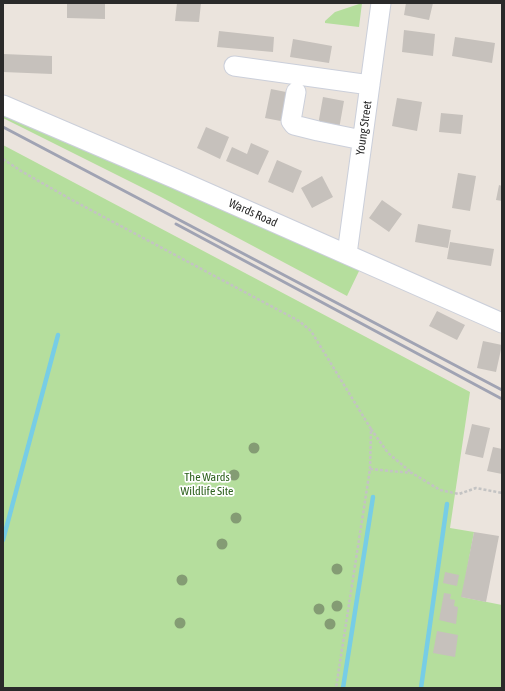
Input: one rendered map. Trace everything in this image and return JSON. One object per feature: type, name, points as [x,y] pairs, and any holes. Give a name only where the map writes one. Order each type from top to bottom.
[{"type":"street","name":"Young Street","points":[[347,254],[381,3]]},
{"type":"street","points":[[234,66],[370,85]]},
{"type":"street","points":[[296,92],[292,121],[294,125],[362,140]]},
{"type":"street","name":"Wards Road","points":[[3,105],[176,179],[502,323]]},
{"type":"path","points":[[3,159],[72,200],[299,321],[311,331],[371,429],[388,453],[412,473],[440,490],[459,494],[476,488],[502,493]]},
{"type":"path","points":[[336,688],[370,469],[371,429]]},
{"type":"path","points":[[370,469],[412,473]]},
{"type":"green space","points":[[362,3],[359,27],[325,23],[325,21],[335,12]]},
{"type":"green space","points":[[3,115],[173,186],[360,269],[347,296],[161,197],[3,118]]},
{"type":"green space","name":"The Wards Wildlife Site","points":[[3,145],[470,392],[450,528],[474,532],[462,597],[502,605],[502,688],[3,688]]},
{"type":"building","points":[[67,3],[105,3],[105,19],[67,18]]},
{"type":"building","points":[[177,3],[201,3],[199,22],[175,21]]},
{"type":"building","points":[[406,3],[433,3],[429,20],[404,15]]},
{"type":"building","points":[[404,30],[435,34],[433,56],[402,52]]},
{"type":"building","points":[[219,31],[274,37],[273,52],[217,47]]},
{"type":"building","points":[[455,37],[495,43],[492,63],[452,56]]},
{"type":"building","points":[[293,39],[332,46],[329,63],[290,57]]},
{"type":"building","points":[[3,54],[52,56],[52,74],[3,72]]},
{"type":"building","points":[[271,89],[291,93],[286,122],[265,118]]},
{"type":"building","points":[[323,97],[344,101],[339,129],[318,125]]},
{"type":"building","points":[[397,98],[422,102],[417,131],[392,126]]},
{"type":"building","points":[[441,113],[463,115],[461,134],[439,132]]},
{"type":"building","points":[[206,127],[229,137],[220,159],[197,148]]},
{"type":"building","points":[[251,143],[269,151],[258,175],[226,161],[232,147],[247,154]]},
{"type":"building","points":[[277,160],[302,171],[293,193],[268,182]]},
{"type":"building","points":[[458,173],[476,176],[470,211],[452,208]]},
{"type":"building","points":[[322,176],[333,197],[312,208],[301,188]]},
{"type":"building","points":[[499,185],[502,186],[502,201],[496,200]]},
{"type":"building","points":[[382,200],[402,214],[389,232],[369,218]]},
{"type":"building","points":[[418,224],[451,230],[448,248],[415,242]]},
{"type":"building","points":[[450,242],[494,249],[491,266],[447,259]]},
{"type":"building","points":[[437,311],[465,325],[457,340],[429,326]]},
{"type":"building","points":[[483,341],[502,345],[496,372],[477,368]]},
{"type":"building","points":[[472,424],[490,428],[483,458],[465,454]]},
{"type":"building","points":[[493,447],[502,449],[502,474],[487,471]]},
{"type":"building","points":[[474,532],[499,536],[486,602],[461,597]]},
{"type":"building","points":[[445,572],[459,575],[457,586],[443,583]]},
{"type":"building","points":[[444,593],[451,594],[450,599],[455,600],[454,606],[458,607],[456,624],[439,620]]},
{"type":"building","points":[[437,631],[458,635],[455,657],[433,653]]},
{"type":"waterway","points":[[3,540],[58,335]]},
{"type":"waterway","points":[[343,688],[373,497]]},
{"type":"waterway","points":[[421,688],[447,504]]},
{"type":"railway","points":[[3,127],[502,390]]},
{"type":"railway","points":[[176,224],[502,399]]}]
